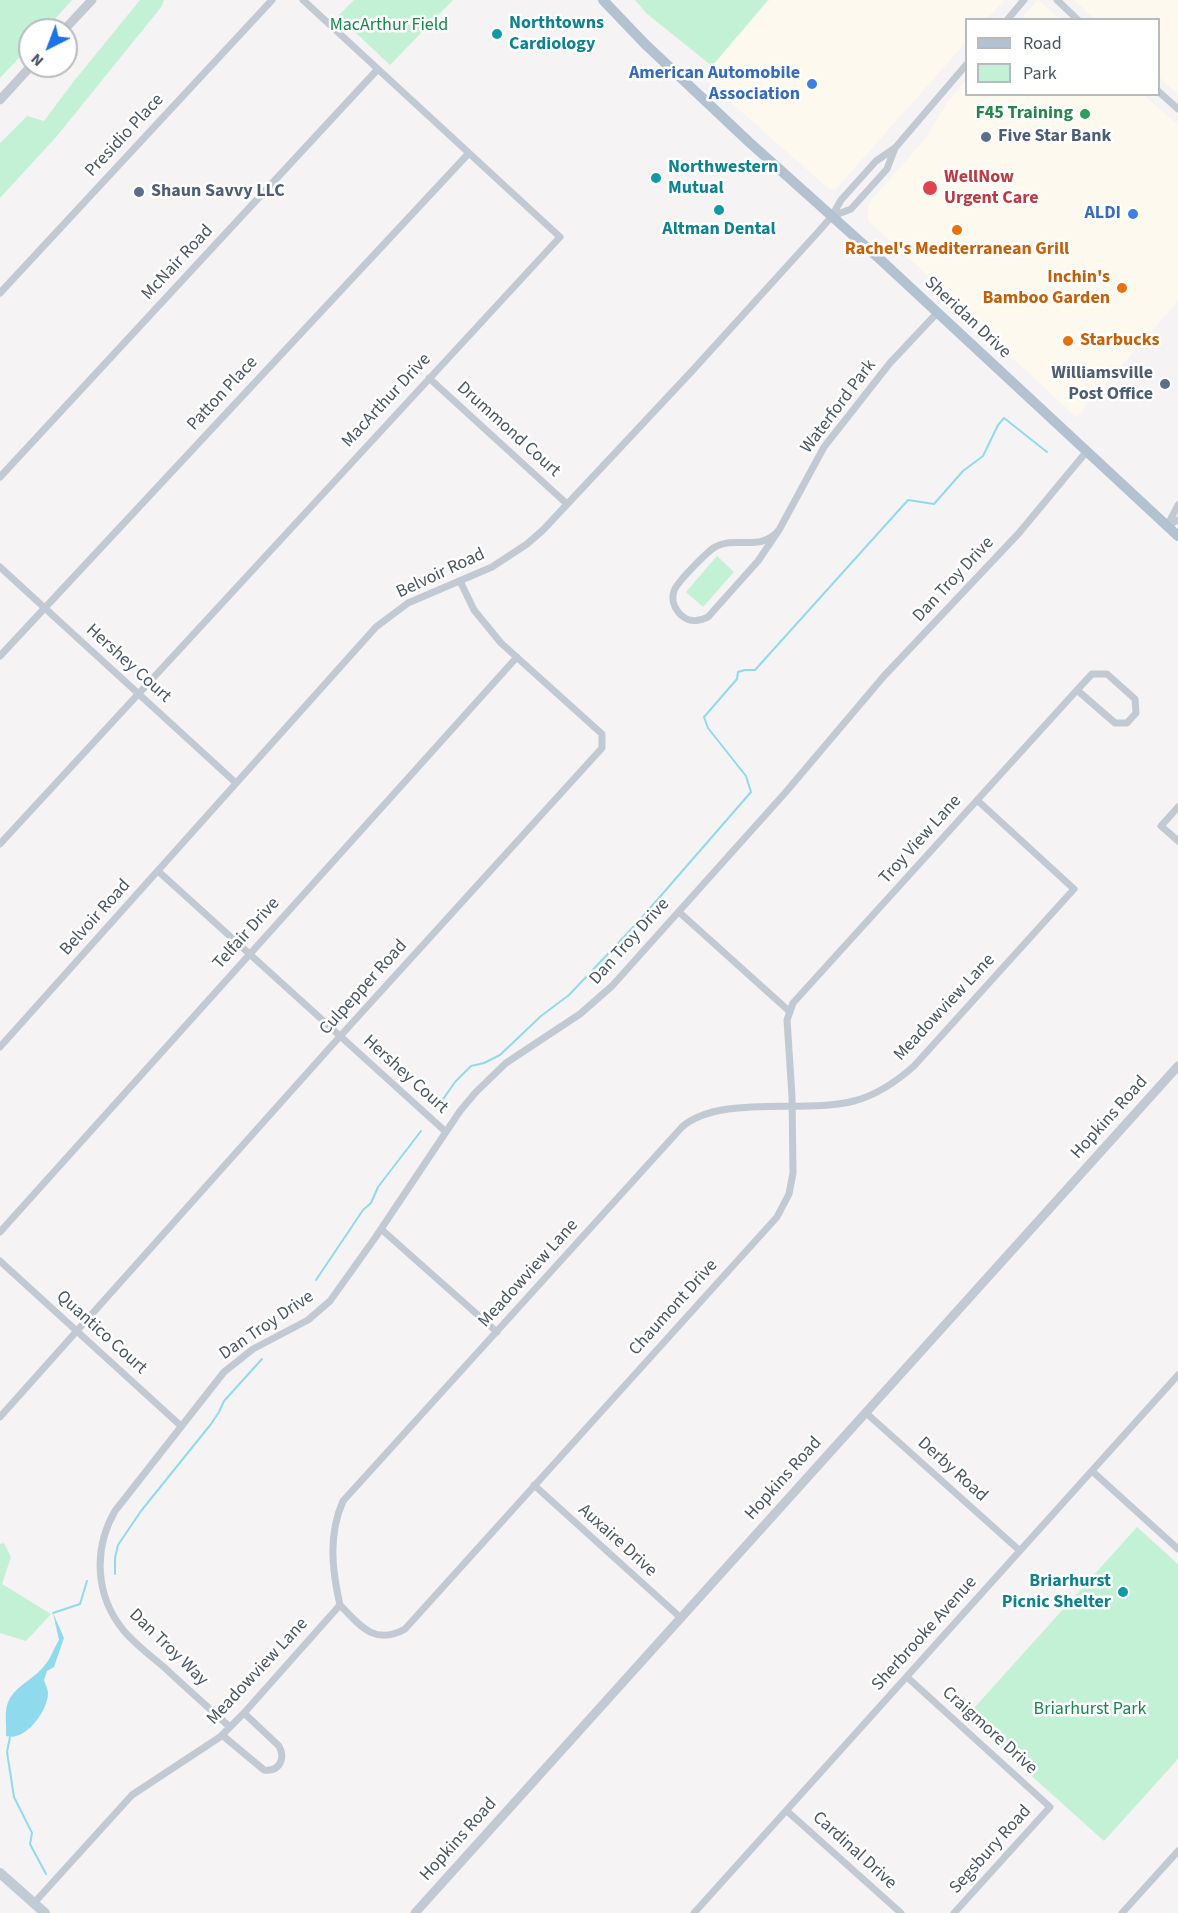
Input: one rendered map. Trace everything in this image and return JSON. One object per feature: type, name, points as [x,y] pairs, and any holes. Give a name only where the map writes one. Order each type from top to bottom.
[{"type":"main road","name":"Sheridan Drive","points":[[603,0],[672,70],[1178,536]]},
{"type":"main road","points":[[0,1873],[45,1913]]},
{"type":"street","points":[[75,18],[92,0]]},
{"type":"street","name":"Presidio Place","points":[[0,293],[272,0]]},
{"type":"street","name":"MacArthur Drive","points":[[0,844],[560,237],[303,0]]},
{"type":"street","points":[[1009,18],[1024,0]]},
{"type":"street","points":[[1057,0],[1076,18]]},
{"type":"street","points":[[832,216],[841,200],[876,161],[896,148],[965,66]]},
{"type":"street","name":"McNair Road","points":[[0,477],[377,70]]},
{"type":"street","points":[[0,100],[20,78]]},
{"type":"street","points":[[1160,93],[1178,109]]},
{"type":"street","points":[[832,216],[851,209],[887,169],[896,148]]},
{"type":"street","name":"Patton Place","points":[[0,656],[469,153]]},
{"type":"street","name":"Belvoir Road","points":[[0,1047],[376,627],[408,603],[510,557],[543,530],[692,371],[832,216]]},
{"type":"street","name":"Waterford Park","points":[[779,530],[771,539],[754,543],[718,545],[708,551],[674,589],[675,608],[683,617],[690,620],[699,621],[708,617],[758,561],[779,530],[824,447],[890,363],[937,313]]},
{"type":"street","name":"Drummond Court","points":[[429,378],[567,504]]},
{"type":"street","name":"Dan Troy Drive","points":[[181,1426],[224,1372],[238,1360],[269,1340],[302,1324],[330,1301],[476,1092],[506,1063],[597,1001],[785,793],[884,676],[1019,533],[1087,451]]},
{"type":"street","points":[[1167,526],[1178,505]]},
{"type":"street","points":[[1167,526],[1178,520]]},
{"type":"street","name":"Hershey Court","points":[[0,567],[236,783]]},
{"type":"street","name":"Culpepper Road","points":[[0,1417],[340,1036],[602,748],[602,734],[487,627],[470,604],[460,581]]},
{"type":"street","name":"Telfair Drive","points":[[0,1232],[517,657]]},
{"type":"street","name":"Troy View Lane","points":[[789,1011],[801,993],[1077,690],[1092,674],[1107,674],[1135,699],[1136,713],[1127,723],[1114,723],[1077,690]]},
{"type":"street","name":"Meadowview Lane","points":[[34,1903],[132,1795],[222,1735],[340,1605],[335,1585],[332,1547],[336,1521],[344,1501],[690,1121],[708,1113],[740,1109],[840,1104],[877,1093],[914,1066],[1074,889],[977,800]]},
{"type":"street","points":[[1178,807],[1161,826],[1178,841]]},
{"type":"street","name":"Hershey Court","points":[[158,871],[446,1132]]},
{"type":"street","points":[[678,912],[789,1011]]},
{"type":"street","name":"Chaumont Drive","points":[[340,1605],[363,1629],[374,1634],[389,1635],[405,1629],[777,1217],[784,1206],[792,1183],[792,1107],[787,1020],[789,1011]]},
{"type":"street","name":"Hopkins Road","points":[[415,1913],[1178,1066]]},
{"type":"street","points":[[381,1229],[497,1332]]},
{"type":"street","name":"Quantico Court","points":[[0,1262],[181,1426]]},
{"type":"street","name":"Sherbrooke Avenue","points":[[694,1913],[1178,1375]]},
{"type":"street","name":"Derby Road","points":[[866,1412],[1019,1550]]},
{"type":"street","name":"Dan Troy Way","points":[[181,1426],[109,1522],[101,1547],[100,1571],[106,1600],[123,1629],[230,1727]]},
{"type":"street","points":[[1092,1471],[1178,1549]]},
{"type":"street","name":"Auxaire Drive","points":[[534,1485],[681,1618]]},
{"type":"street","name":"Craigmore Drive","points":[[907,1677],[1050,1807]]},
{"type":"street","points":[[222,1735],[264,1770],[271,1771],[278,1767],[282,1752],[279,1746],[244,1713]]},
{"type":"street","name":"Segsbury Road","points":[[954,1913],[1050,1807]]},
{"type":"street","name":"Cardinal Drive","points":[[787,1811],[901,1913]]},
{"type":"street","points":[[1122,1913],[1178,1851]]},
{"type":"shaded area","points":[[770,0],[1004,0],[988,18],[965,18],[965,43],[835,190],[828,188],[702,77]]},
{"type":"shaded area","points":[[1038,0],[1059,18],[1022,18]]},
{"type":"shaded area","points":[[1074,0],[1178,0],[1178,94],[1160,78],[1160,18],[1094,18]]},
{"type":"shaded area","points":[[965,81],[965,96],[1145,96],[1178,125],[1178,301],[1076,417],[868,221],[868,204],[924,140],[949,100]]},
{"type":"green space","points":[[0,0],[72,0],[56,18],[18,18],[18,59],[0,78]]},
{"type":"green space","points":[[140,0],[164,0],[162,6],[57,136],[0,198],[0,143],[27,116],[44,121]]},
{"type":"green space","name":"MacArthur Field","points":[[354,0],[453,0],[390,65],[338,16]]},
{"type":"green space","points":[[635,0],[768,0],[712,66],[646,13]]},
{"type":"green space","points":[[717,556],[734,572],[703,607],[686,592]]},
{"type":"green space","name":"Briarhurst Park","points":[[1137,1527],[1178,1564],[1178,1759],[1104,1841],[966,1717]]},
{"type":"green space","points":[[4,1543],[11,1557],[2,1584],[51,1614],[26,1641],[0,1633],[0,1544]]},
{"type":"water","points":[[53,1613],[64,1638],[54,1667],[47,1671],[44,1680],[48,1693],[44,1708],[28,1730],[13,1737],[6,1736],[6,1712],[10,1698],[45,1665],[59,1640]]},
{"type":"waterway","points":[[439,1105],[455,1082],[471,1066],[484,1063],[500,1055],[541,1016],[569,995],[638,922],[751,792],[746,776],[708,728],[704,717],[737,679],[738,672],[755,670],[908,500],[934,504],[963,471],[983,456],[998,425],[1004,418],[1047,452]]},
{"type":"waterway","points":[[316,1280],[363,1210],[371,1203],[378,1187],[421,1131]]},
{"type":"waterway","points":[[115,1574],[118,1545],[141,1511],[211,1424],[224,1401],[262,1359]]},
{"type":"waterway","points":[[53,1613],[80,1604],[87,1581]]},
{"type":"waterway","points":[[10,1737],[7,1752],[14,1797],[32,1833],[30,1844],[46,1874]]},
{"type":"place","name":"Northtowns Cardiology","points":[[497,34]]},
{"type":"place","name":"American Automobile Association","points":[[812,84]]},
{"type":"place","name":"F45 Training","points":[[1085,114]]},
{"type":"place","name":"Five Star Bank","points":[[986,137]]},
{"type":"place","name":"Northwestern Mutual","points":[[656,178]]},
{"type":"place","name":"WellNow Urgent Care","points":[[930,188]]},
{"type":"place","name":"Shaun Savvy LLC","points":[[139,192]]},
{"type":"place","name":"Altman Dental","points":[[719,210]]},
{"type":"place","name":"ALDI","points":[[1133,214]]},
{"type":"place","name":"Rachel's Mediterranean Grill","points":[[957,230]]},
{"type":"place","name":"Inchin's Bamboo Garden","points":[[1122,288]]},
{"type":"place","name":"Starbucks","points":[[1068,341]]},
{"type":"place","name":"Williamsville Post Office","points":[[1165,384]]},
{"type":"place","name":"Briarhurst Picnic Shelter","points":[[1123,1592]]}]
